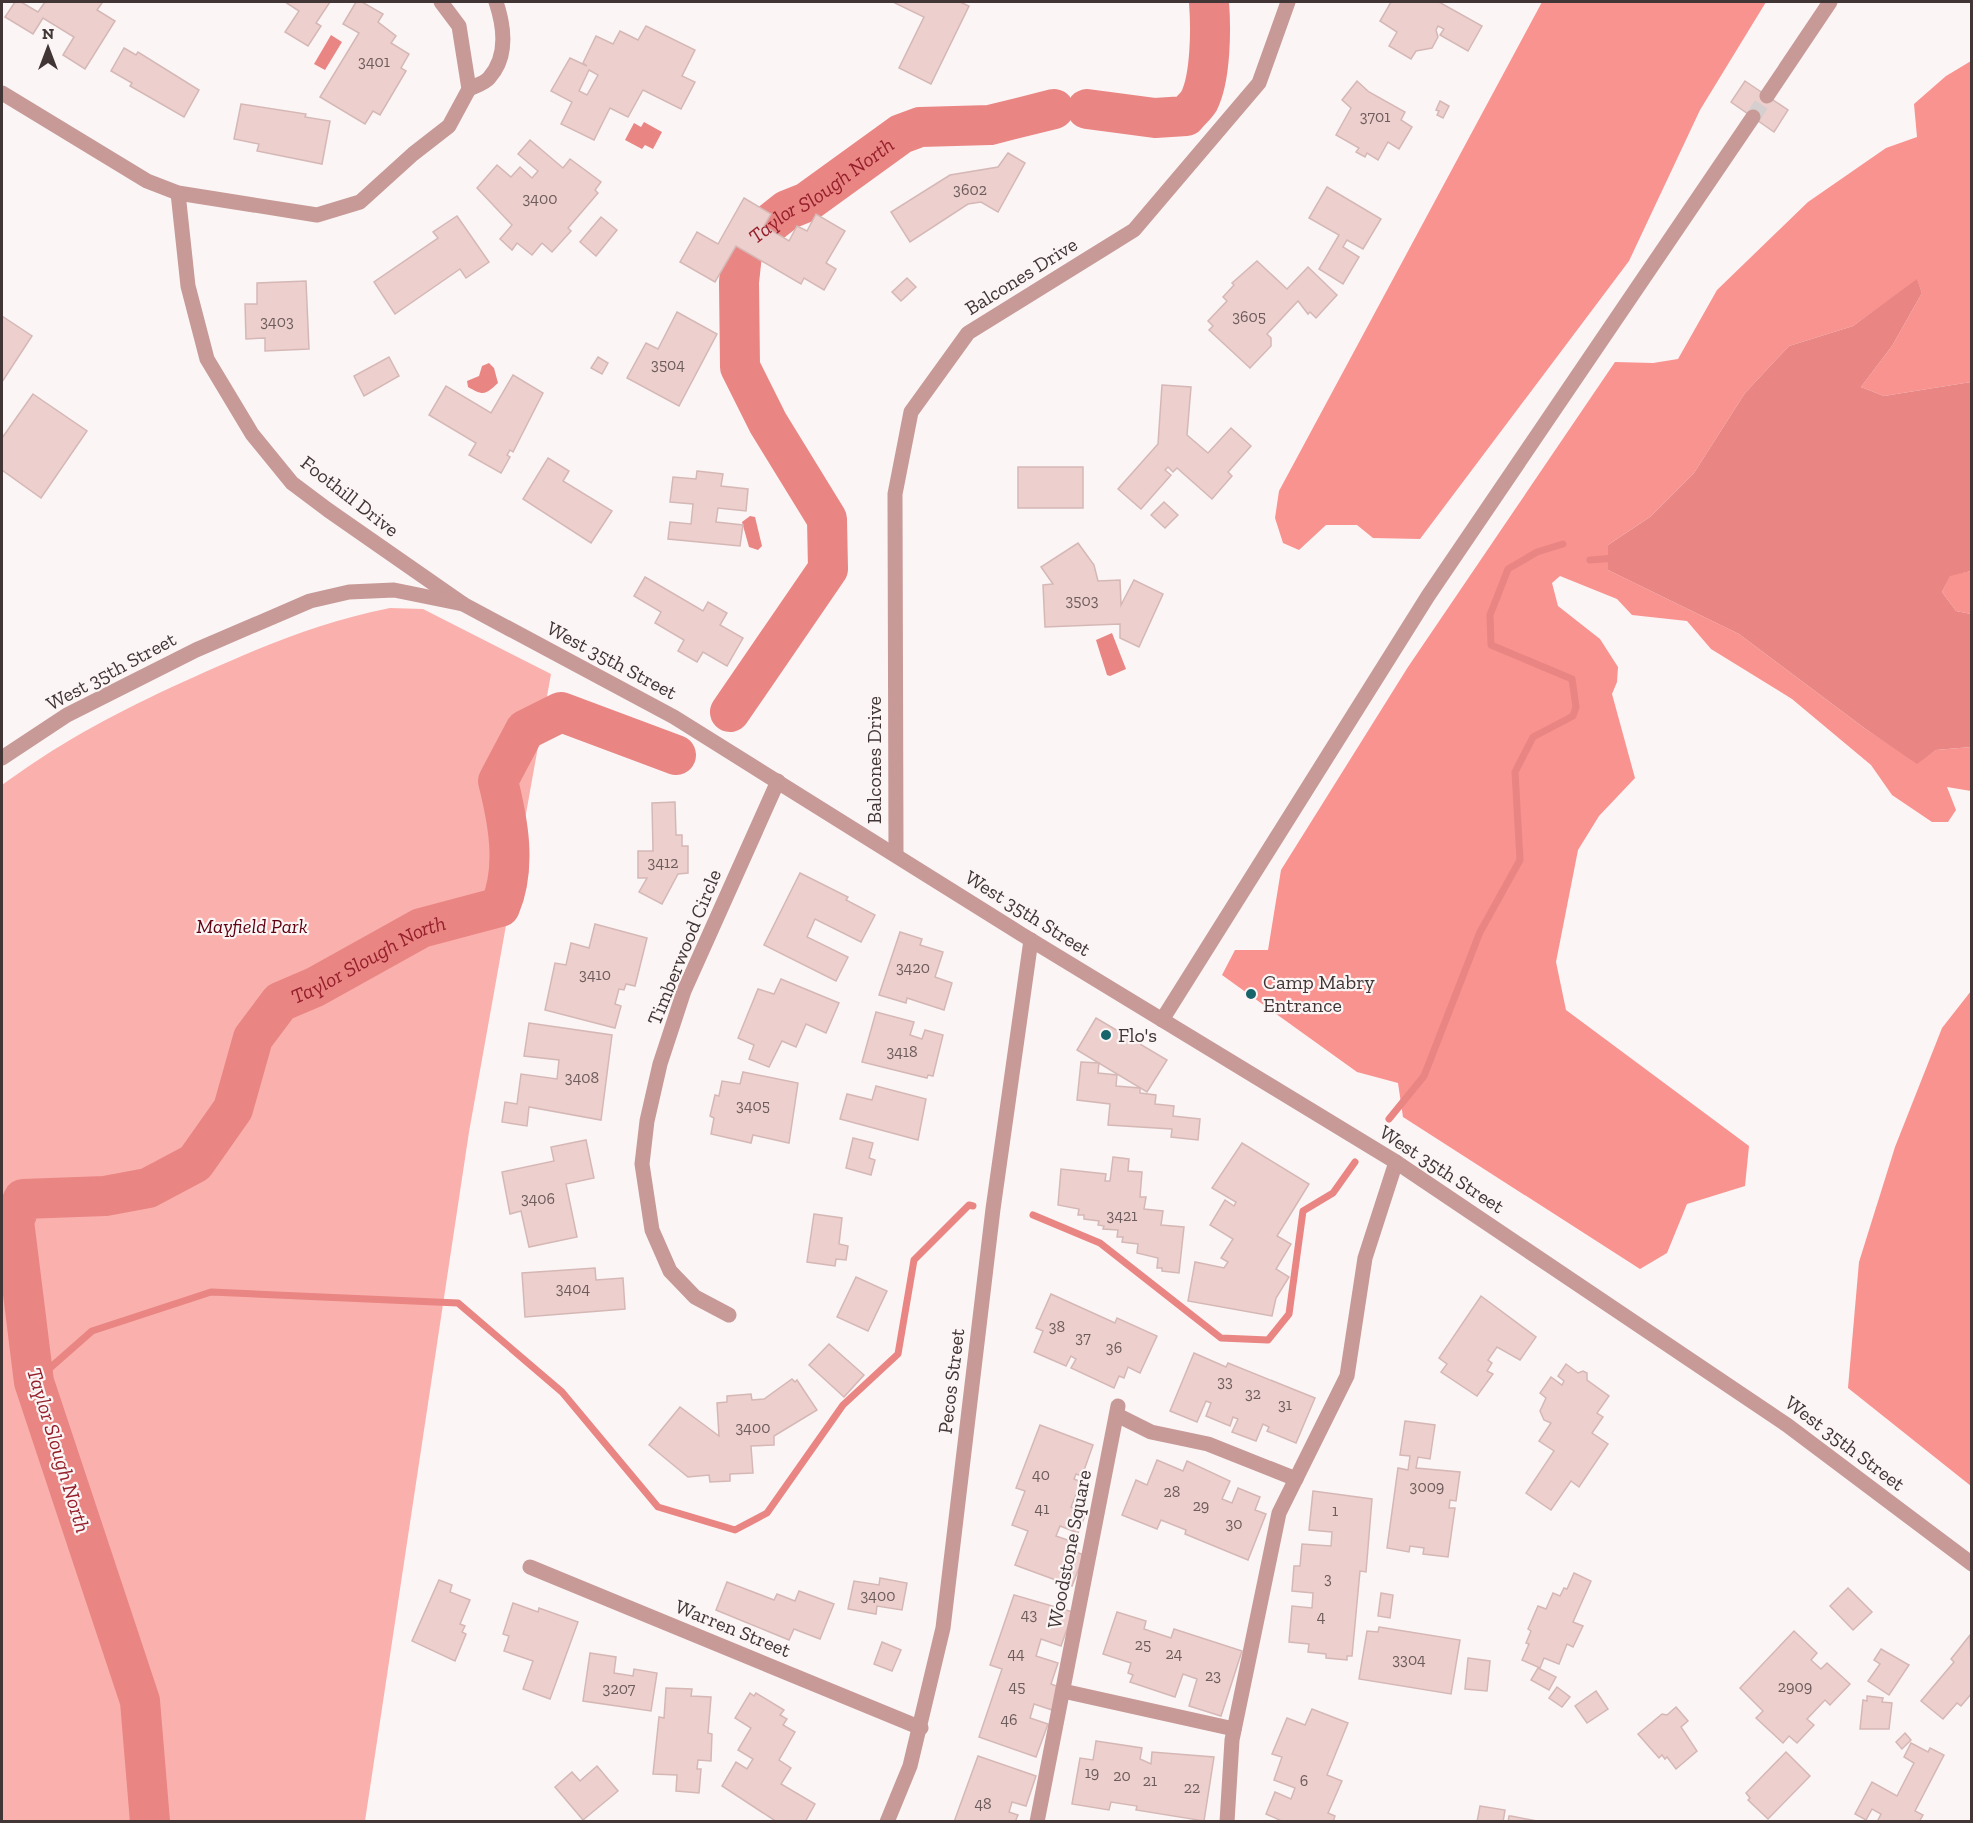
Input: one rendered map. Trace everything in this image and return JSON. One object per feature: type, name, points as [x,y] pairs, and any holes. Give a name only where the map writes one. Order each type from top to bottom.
[{"type":"street","points":[[441,2],[459,26],[469,89]]},
{"type":"street","points":[[2,93],[147,181],[178,193],[317,215],[360,202],[413,154],[449,126],[469,89],[489,78],[502,53],[504,24],[496,2]]},
{"type":"street","name":"Balcones Drive","points":[[896,854],[895,494],[911,412],[969,333],[1134,230],[1259,83],[1288,2]]},
{"type":"street","points":[[1767,96],[1830,2]]},
{"type":"street","points":[[1162,1020],[1428,596],[1753,117]]},
{"type":"street","name":"Foothill Drive","points":[[178,193],[188,286],[207,359],[252,434],[292,483],[464,604]]},
{"type":"street","name":"West 35th Street","points":[[2,758],[67,715],[196,650],[310,601],[350,592],[394,590],[464,604],[674,717],[1031,940],[1396,1162],[1787,1425],[1971,1564]]},
{"type":"street","name":"Timberwood Circle","points":[[729,1315],[695,1297],[670,1271],[652,1230],[642,1164],[646,1121],[684,991],[778,781]]},
{"type":"street","name":"Pecos Street","points":[[887,1821],[910,1766],[921,1728],[943,1628],[993,1209],[1031,940]]},
{"type":"street","points":[[1227,1821],[1234,1729],[1280,1513],[1347,1376],[1365,1258],[1396,1162]]},
{"type":"street","name":"Woodstone Square","points":[[1037,1821],[1117,1410],[1150,1432],[1208,1444],[1296,1479]]},
{"type":"street","name":"Warren Street","points":[[530,1567],[921,1728]]},
{"type":"street","points":[[1063,1691],[1234,1729]]},
{"type":"green space","name":"Mayfield Park","points":[[390,608],[423,609],[551,674],[469,1132],[365,1821],[2,1821],[2,785],[51,751],[125,710],[177,685],[295,635],[341,620]]},
{"type":"shaded area","points":[[1542,2],[1766,2],[1700,110],[1629,261],[1420,539],[1373,538],[1357,525],[1326,525],[1299,550],[1283,543],[1275,518],[1279,491]]},
{"type":"shaded area","points":[[331,35],[342,42],[325,70],[314,64]]},
{"type":"shaded area","points":[[1971,61],[1971,382],[1884,396],[1861,387],[1892,346],[1922,293],[1917,280],[1853,326],[1789,346],[1745,393],[1694,473],[1650,517],[1608,545],[1608,570],[1739,634],[1867,730],[1917,763],[1936,750],[1971,747],[1971,791],[1947,787],[1956,810],[1948,822],[1932,822],[1892,795],[1871,765],[1792,699],[1711,649],[1687,621],[1632,615],[1617,599],[1560,576],[1552,583],[1558,606],[1600,639],[1618,667],[1617,682],[1612,694],[1635,778],[1599,816],[1578,850],[1556,962],[1566,1010],[1749,1146],[1745,1186],[1687,1204],[1667,1253],[1640,1269],[1403,1117],[1398,1083],[1357,1072],[1222,975],[1235,950],[1268,950],[1281,870],[1408,667],[1615,362],[1653,363],[1678,359],[1717,290],[1808,202],[1886,148],[1917,137],[1914,104],[1946,76]]},
{"type":"shaded area","points":[[644,122],[662,132],[653,149],[645,145],[642,149],[625,140],[634,123],[641,127]]},
{"type":"shaded area","points":[[1917,279],[1922,293],[1892,346],[1861,387],[1884,396],[1971,382],[1971,571],[1950,576],[1942,592],[1956,611],[1971,614],[1971,747],[1936,750],[1917,764],[1867,730],[1739,634],[1608,570],[1608,545],[1650,517],[1694,473],[1745,393],[1789,346],[1853,326]]},
{"type":"shaded area","points":[[489,363],[494,368],[498,383],[484,393],[468,387],[467,381],[479,376],[482,366]]},
{"type":"shaded area","points":[[750,516],[755,517],[762,546],[758,550],[749,547],[742,522]]},
{"type":"shaded area","points":[[1971,571],[1971,614],[1956,611],[1942,592],[1950,575]]},
{"type":"shaded area","points":[[1112,633],[1126,669],[1110,676],[1107,675],[1096,640]]},
{"type":"shaded area","points":[[1971,991],[1971,1486],[1848,1388],[1859,1262],[1895,1147],[1942,1028]]},
{"type":"building","points":[[15,2],[21,2],[38,12],[45,2],[100,2],[102,3],[97,10],[115,21],[85,69],[63,55],[74,37],[43,18],[33,34],[5,17]]},
{"type":"building","points":[[285,2],[330,2],[316,23],[321,26],[308,46],[285,32],[299,11]]},
{"type":"building","points":[[356,2],[362,2],[383,14],[378,22],[396,36],[391,43],[409,54],[401,68],[406,71],[380,115],[373,111],[365,124],[320,97],[359,33],[343,24]]},
{"type":"building","points":[[893,2],[960,2],[969,6],[931,84],[899,68],[924,17]]},
{"type":"building","points":[[1391,2],[1439,2],[1482,26],[1468,51],[1440,35],[1444,29],[1438,26],[1436,30],[1438,37],[1432,48],[1416,51],[1411,59],[1389,46],[1397,32],[1380,21]]},
{"type":"building","points":[[646,26],[695,50],[682,76],[695,82],[681,109],[643,90],[628,117],[610,108],[594,140],[561,124],[572,102],[551,91],[570,58],[587,66],[583,63],[596,36],[613,44],[620,31],[638,40]],"holes":[[[589,70],[598,75],[587,95],[579,91]]]},
{"type":"building","points":[[124,48],[136,55],[138,52],[199,90],[184,117],[130,86],[132,83],[111,71]]},
{"type":"building","points":[[1357,81],[1369,92],[1405,112],[1401,120],[1412,127],[1399,149],[1388,142],[1378,160],[1367,153],[1365,157],[1356,152],[1359,148],[1336,135],[1351,108],[1342,100]]},
{"type":"building","points":[[1745,81],[1788,110],[1774,132],[1731,102]]},
{"type":"building","points":[[1440,101],[1449,106],[1443,118],[1437,115],[1439,111],[1436,110]]},
{"type":"building","points":[[241,104],[306,114],[305,117],[330,121],[322,164],[257,151],[259,144],[234,139]]},
{"type":"building","points":[[530,140],[563,168],[570,159],[601,182],[595,190],[598,193],[568,228],[571,231],[552,252],[542,243],[532,255],[517,243],[512,250],[500,239],[512,225],[477,188],[497,165],[511,177],[520,167],[532,178],[538,171],[518,154]]},
{"type":"building","points":[[1008,153],[1025,163],[998,212],[981,202],[968,204],[910,242],[891,212],[950,175],[998,167]]},
{"type":"building","points":[[1327,187],[1381,219],[1363,249],[1347,240],[1343,247],[1359,257],[1343,284],[1319,269],[1339,235],[1309,218]]},
{"type":"building","points":[[744,198],[771,214],[764,226],[789,241],[797,226],[807,231],[816,214],[845,231],[826,263],[836,269],[824,290],[804,278],[801,284],[736,246],[715,282],[680,262],[697,232],[718,244]]},
{"type":"building","points":[[457,216],[489,262],[466,278],[460,269],[395,314],[374,282],[438,238],[433,232]]},
{"type":"building","points":[[601,217],[617,230],[596,256],[580,242]]},
{"type":"building","points":[[1257,261],[1287,289],[1308,267],[1337,295],[1316,318],[1310,312],[1308,314],[1298,301],[1267,334],[1271,338],[1271,346],[1250,368],[1209,330],[1213,326],[1208,321],[1227,301],[1223,297],[1234,285],[1232,283]]},
{"type":"building","points":[[907,278],[916,287],[901,301],[892,292]]},
{"type":"building","points":[[306,281],[309,349],[265,351],[265,338],[246,339],[245,304],[257,304],[257,283]]},
{"type":"building","points":[[677,312],[717,334],[679,406],[627,378],[646,343],[658,349]]},
{"type":"building","points":[[2,316],[32,336],[2,382]]},
{"type":"building","points":[[389,357],[399,376],[364,396],[354,376]]},
{"type":"building","points":[[598,357],[608,363],[602,374],[591,368]]},
{"type":"building","points":[[513,375],[543,393],[513,452],[510,450],[507,455],[510,457],[501,473],[469,455],[476,443],[429,415],[446,386],[491,413]]},
{"type":"building","points":[[1162,385],[1191,387],[1187,435],[1208,453],[1231,428],[1251,446],[1228,472],[1232,476],[1212,499],[1177,468],[1173,472],[1168,467],[1165,470],[1171,475],[1141,509],[1118,489],[1158,444]]},
{"type":"building","points":[[33,394],[87,431],[41,498],[2,470],[2,438]]},
{"type":"building","points":[[548,458],[569,471],[563,481],[612,511],[591,543],[523,499]]},
{"type":"building","points":[[1018,467],[1083,467],[1083,508],[1018,508]]},
{"type":"building","points":[[697,471],[723,474],[721,486],[748,489],[746,511],[718,508],[716,522],[743,525],[740,546],[668,539],[670,522],[691,524],[693,504],[670,502],[673,477],[696,479]]},
{"type":"building","points":[[1164,502],[1178,515],[1165,528],[1151,515]]},
{"type":"building","points":[[1078,543],[1094,565],[1098,581],[1120,580],[1121,605],[1134,580],[1163,594],[1139,647],[1120,638],[1120,624],[1045,627],[1043,585],[1053,584],[1041,567]]},
{"type":"building","points":[[645,577],[703,611],[708,602],[727,613],[720,625],[743,638],[727,666],[703,652],[697,662],[678,651],[684,640],[655,623],[661,612],[634,596]]},
{"type":"building","points":[[675,802],[676,835],[682,835],[682,846],[688,846],[688,873],[678,874],[662,904],[639,892],[647,878],[638,878],[638,851],[653,851],[652,803]]},
{"type":"building","points":[[800,873],[848,897],[846,900],[875,915],[861,942],[815,919],[807,937],[848,957],[836,981],[764,945]]},
{"type":"building","points":[[595,924],[647,938],[635,986],[626,984],[624,990],[619,989],[615,1004],[621,1006],[615,1028],[545,1010],[555,963],[566,965],[571,943],[589,948]]},
{"type":"building","points":[[900,932],[922,939],[920,945],[943,952],[935,977],[952,983],[944,1010],[907,998],[906,1003],[879,995]]},
{"type":"building","points":[[781,979],[839,1003],[826,1033],[806,1024],[796,1047],[782,1041],[769,1067],[749,1059],[754,1045],[738,1038],[758,989],[774,994]]},
{"type":"building","points":[[876,1012],[914,1022],[910,1035],[922,1039],[925,1030],[943,1035],[933,1076],[928,1075],[927,1078],[862,1062]]},
{"type":"building","points":[[1096,1018],[1167,1060],[1147,1092],[1077,1050]]},
{"type":"building","points":[[529,1023],[612,1035],[601,1120],[529,1107],[527,1126],[502,1122],[505,1102],[517,1104],[521,1074],[557,1079],[559,1060],[524,1056]]},
{"type":"building","points":[[1081,1062],[1099,1063],[1098,1073],[1117,1075],[1116,1086],[1140,1088],[1140,1093],[1156,1095],[1155,1104],[1174,1106],[1173,1116],[1200,1119],[1198,1140],[1171,1137],[1172,1129],[1108,1125],[1110,1104],[1077,1100]]},
{"type":"building","points":[[743,1072],[798,1083],[789,1143],[753,1135],[751,1143],[711,1134],[714,1118],[710,1116],[715,1095],[719,1096],[722,1081],[740,1084]]},
{"type":"building","points":[[876,1086],[926,1099],[918,1140],[840,1119],[847,1094],[872,1100]]},
{"type":"building","points":[[853,1138],[873,1143],[869,1158],[875,1160],[871,1175],[846,1168]]},
{"type":"building","points":[[586,1140],[594,1178],[566,1184],[577,1237],[529,1247],[521,1211],[510,1214],[502,1172],[554,1161],[551,1147]]},
{"type":"building","points":[[1242,1143],[1309,1184],[1277,1236],[1291,1244],[1276,1269],[1289,1277],[1276,1298],[1272,1316],[1188,1301],[1195,1262],[1224,1268],[1228,1262],[1221,1258],[1233,1239],[1210,1225],[1225,1200],[1234,1206],[1236,1202],[1212,1188]]},
{"type":"building","points":[[1113,1157],[1129,1159],[1128,1171],[1142,1172],[1140,1197],[1146,1197],[1144,1209],[1163,1211],[1161,1225],[1184,1227],[1179,1273],[1162,1271],[1162,1268],[1157,1268],[1158,1258],[1137,1253],[1138,1244],[1122,1242],[1123,1237],[1117,1237],[1118,1230],[1103,1229],[1104,1226],[1098,1225],[1099,1221],[1084,1219],[1084,1215],[1078,1215],[1079,1209],[1058,1205],[1061,1169],[1106,1174],[1105,1181],[1110,1181]]},
{"type":"building","points":[[814,1214],[842,1218],[839,1244],[848,1246],[846,1260],[836,1259],[835,1266],[807,1262]]},
{"type":"building","points":[[595,1268],[596,1280],[623,1278],[625,1309],[525,1317],[522,1273]]},
{"type":"building","points":[[856,1277],[887,1291],[868,1331],[837,1317]]},
{"type":"building","points":[[1051,1294],[1115,1323],[1117,1318],[1157,1336],[1140,1373],[1128,1367],[1124,1378],[1119,1376],[1114,1388],[1071,1368],[1076,1359],[1071,1356],[1066,1366],[1034,1352],[1043,1331],[1036,1328]]},
{"type":"building","points":[[1481,1296],[1536,1337],[1520,1360],[1497,1347],[1488,1360],[1492,1363],[1487,1371],[1493,1374],[1477,1396],[1441,1372],[1447,1364],[1439,1358]]},
{"type":"building","points":[[829,1344],[864,1375],[844,1397],[809,1365]]},
{"type":"building","points":[[1194,1353],[1226,1367],[1228,1363],[1315,1398],[1296,1443],[1267,1431],[1269,1427],[1263,1424],[1256,1441],[1232,1432],[1238,1419],[1233,1417],[1230,1426],[1206,1416],[1211,1403],[1206,1401],[1197,1422],[1170,1411]]},
{"type":"building","points":[[1566,1364],[1578,1373],[1583,1371],[1587,1373],[1587,1380],[1609,1396],[1597,1413],[1603,1417],[1592,1433],[1608,1444],[1579,1487],[1571,1481],[1551,1510],[1526,1493],[1554,1451],[1539,1441],[1551,1423],[1544,1420],[1540,1411],[1546,1398],[1540,1393],[1551,1377],[1562,1385],[1564,1381],[1558,1376]]},
{"type":"building","points":[[792,1379],[795,1382],[797,1380],[817,1410],[774,1436],[774,1445],[751,1446],[753,1473],[730,1474],[730,1481],[710,1482],[709,1475],[688,1477],[649,1445],[680,1407],[719,1436],[717,1403],[727,1402],[727,1396],[751,1394],[752,1400],[764,1399]]},
{"type":"building","points":[[1405,1421],[1435,1425],[1430,1459],[1418,1457],[1416,1468],[1460,1472],[1456,1501],[1450,1500],[1449,1508],[1455,1508],[1448,1557],[1423,1554],[1424,1548],[1410,1546],[1409,1552],[1387,1548],[1398,1468],[1408,1470],[1410,1456],[1400,1455]]},
{"type":"building","points":[[1040,1425],[1093,1445],[1082,1476],[1076,1474],[1074,1479],[1081,1482],[1071,1507],[1086,1513],[1078,1533],[1060,1526],[1056,1536],[1073,1542],[1070,1550],[1084,1555],[1072,1586],[1015,1565],[1028,1531],[1012,1525],[1025,1491],[1016,1488]]},
{"type":"building","points":[[1157,1460],[1183,1471],[1187,1461],[1230,1481],[1222,1499],[1232,1503],[1238,1488],[1260,1497],[1255,1510],[1266,1514],[1248,1560],[1185,1534],[1186,1530],[1161,1520],[1157,1529],[1122,1515],[1136,1480],[1147,1485]]},
{"type":"building","points":[[1313,1491],[1372,1499],[1366,1572],[1360,1571],[1352,1656],[1347,1656],[1347,1660],[1326,1658],[1326,1654],[1308,1652],[1309,1644],[1289,1642],[1292,1606],[1312,1608],[1313,1593],[1292,1591],[1294,1566],[1300,1566],[1302,1544],[1331,1546],[1332,1532],[1309,1530]]},
{"type":"building","points":[[1574,1573],[1591,1581],[1573,1622],[1583,1626],[1573,1647],[1567,1644],[1559,1664],[1544,1658],[1540,1668],[1522,1660],[1529,1644],[1526,1643],[1531,1631],[1528,1629],[1538,1606],[1546,1609],[1553,1593],[1560,1596],[1564,1588],[1567,1589]]},
{"type":"building","points":[[880,1578],[907,1583],[902,1610],[877,1606],[876,1614],[848,1609],[854,1581],[879,1585]]},
{"type":"building","points":[[439,1580],[452,1585],[450,1592],[470,1600],[460,1624],[465,1626],[462,1632],[466,1634],[455,1661],[412,1641]]},
{"type":"building","points":[[727,1582],[774,1600],[777,1594],[795,1601],[799,1591],[834,1604],[820,1639],[794,1629],[789,1640],[716,1610]]},
{"type":"building","points":[[1848,1588],[1872,1612],[1853,1630],[1830,1606]]},
{"type":"building","points":[[1381,1593],[1393,1595],[1390,1618],[1378,1616]]},
{"type":"building","points":[[1014,1595],[1073,1612],[1061,1646],[1041,1639],[1036,1656],[1058,1663],[1051,1684],[1059,1687],[1052,1710],[1034,1704],[1030,1718],[1048,1724],[1036,1757],[979,1737],[1002,1669],[990,1665]]},
{"type":"building","points":[[513,1603],[538,1612],[539,1608],[578,1622],[550,1699],[523,1689],[533,1661],[504,1651],[509,1636],[503,1634]]},
{"type":"building","points":[[1117,1612],[1146,1621],[1144,1629],[1171,1638],[1174,1629],[1242,1651],[1221,1716],[1189,1706],[1197,1679],[1183,1674],[1175,1697],[1130,1682],[1133,1675],[1128,1673],[1131,1663],[1103,1654]]},
{"type":"building","points":[[1379,1627],[1460,1640],[1451,1694],[1359,1679],[1367,1631],[1378,1632]]},
{"type":"building","points":[[1794,1631],[1817,1653],[1811,1660],[1821,1669],[1827,1663],[1850,1684],[1830,1705],[1825,1700],[1807,1719],[1814,1725],[1797,1743],[1789,1736],[1783,1743],[1756,1718],[1763,1711],[1740,1688]]},
{"type":"building","points":[[1970,1635],[1972,1693],[1961,1706],[1957,1703],[1943,1719],[1921,1701],[1954,1662],[1951,1659]]},
{"type":"building","points":[[882,1642],[901,1650],[892,1671],[874,1664]]},
{"type":"building","points":[[1881,1649],[1909,1665],[1889,1695],[1868,1681],[1880,1664],[1874,1660]]},
{"type":"building","points":[[590,1653],[616,1657],[614,1673],[633,1676],[634,1669],[657,1673],[651,1711],[583,1701]]},
{"type":"building","points":[[1468,1658],[1490,1661],[1487,1691],[1465,1689]]},
{"type":"building","points":[[1538,1668],[1556,1677],[1549,1690],[1531,1680]]},
{"type":"building","points":[[1557,1687],[1570,1697],[1562,1707],[1549,1698]]},
{"type":"building","points":[[666,1688],[692,1689],[691,1696],[711,1697],[708,1733],[712,1734],[711,1761],[698,1760],[697,1769],[701,1769],[699,1793],[676,1791],[677,1775],[653,1774],[659,1717],[664,1718]]},
{"type":"building","points":[[1596,1691],[1608,1709],[1587,1723],[1575,1706]]},
{"type":"building","points":[[750,1693],[754,1696],[756,1693],[784,1710],[780,1715],[787,1719],[783,1725],[795,1732],[779,1760],[791,1768],[781,1784],[815,1804],[805,1822],[777,1822],[722,1786],[736,1762],[747,1769],[753,1759],[738,1750],[751,1728],[735,1718]]},
{"type":"building","points":[[1867,1696],[1883,1698],[1882,1702],[1892,1703],[1889,1729],[1860,1729],[1863,1700],[1867,1701]]},
{"type":"building","points":[[1676,1707],[1688,1721],[1681,1727],[1697,1751],[1676,1769],[1667,1757],[1665,1759],[1662,1755],[1659,1758],[1638,1734],[1662,1714],[1667,1715]]},
{"type":"building","points":[[1312,1709],[1348,1723],[1327,1775],[1342,1781],[1328,1813],[1335,1816],[1333,1822],[1284,1822],[1266,1814],[1275,1792],[1291,1799],[1295,1788],[1274,1780],[1282,1757],[1272,1754],[1287,1718],[1305,1725]]},
{"type":"building","points":[[1905,1733],[1911,1740],[1902,1749],[1896,1742]]},
{"type":"building","points":[[1096,1741],[1142,1748],[1140,1759],[1151,1764],[1152,1752],[1214,1757],[1204,1821],[1136,1810],[1137,1806],[1111,1802],[1109,1810],[1072,1804],[1080,1758],[1093,1760]]},
{"type":"building","points":[[1911,1743],[1928,1752],[1930,1748],[1944,1755],[1915,1811],[1923,1815],[1919,1822],[1877,1822],[1881,1814],[1872,1809],[1866,1820],[1855,1814],[1872,1782],[1897,1796],[1914,1763],[1904,1757]]},
{"type":"building","points":[[1786,1752],[1810,1776],[1768,1819],[1748,1800],[1750,1798],[1746,1793]]},
{"type":"building","points":[[978,1756],[1036,1776],[1026,1806],[1012,1802],[1009,1812],[1018,1815],[1015,1822],[954,1822]]},
{"type":"building","points":[[597,1766],[618,1791],[583,1820],[555,1787],[572,1772],[580,1781]]},
{"type":"building","points":[[1480,1806],[1505,1810],[1503,1822],[1477,1822]]},
{"type":"building","points":[[1511,1816],[1542,1822],[1508,1822]]},
{"type":"waterway","name":"Taylor Slough North","points":[[1087,109],[1155,118],[1186,116],[1199,101],[1206,79],[1210,38],[1209,2]]},
{"type":"waterway","name":"Taylor Slough North","points":[[730,712],[828,569],[827,519],[768,423],[740,367],[739,282],[742,254],[754,236],[787,210],[807,202],[901,134],[920,127],[990,125],[1054,109]]},
{"type":"waterway","points":[[1389,1119],[1424,1076],[1480,932],[1520,860],[1515,772],[1533,737],[1573,716],[1576,707],[1572,679],[1491,645],[1490,615],[1508,569],[1537,552],[1563,544]]},
{"type":"waterway","points":[[1590,560],[1616,558]]},
{"type":"waterway","name":"Taylor Slough North","points":[[150,1822],[140,1701],[34,1382],[14,1221],[23,1199],[105,1196],[148,1188],[195,1163],[233,1109],[253,1038],[280,1002],[315,987],[421,928],[500,907],[508,876],[509,844],[498,781],[525,730],[561,712],[676,755]]},
{"type":"waterway","points":[[1033,1215],[1100,1243],[1221,1338],[1268,1340],[1289,1314],[1303,1211],[1333,1193],[1355,1162]]},
{"type":"waterway","points":[[34,1382],[92,1331],[211,1292],[458,1303],[562,1392],[658,1507],[735,1530],[767,1513],[843,1405],[898,1354],[914,1260],[969,1205],[973,1206]]},
{"type":"tunnel","points":[[1753,117],[1767,96]]},
{"type":"place","name":"Camp Mabry Entrance","points":[[1251,994]]},
{"type":"place","name":"Flo's","points":[[1106,1035]]}]
